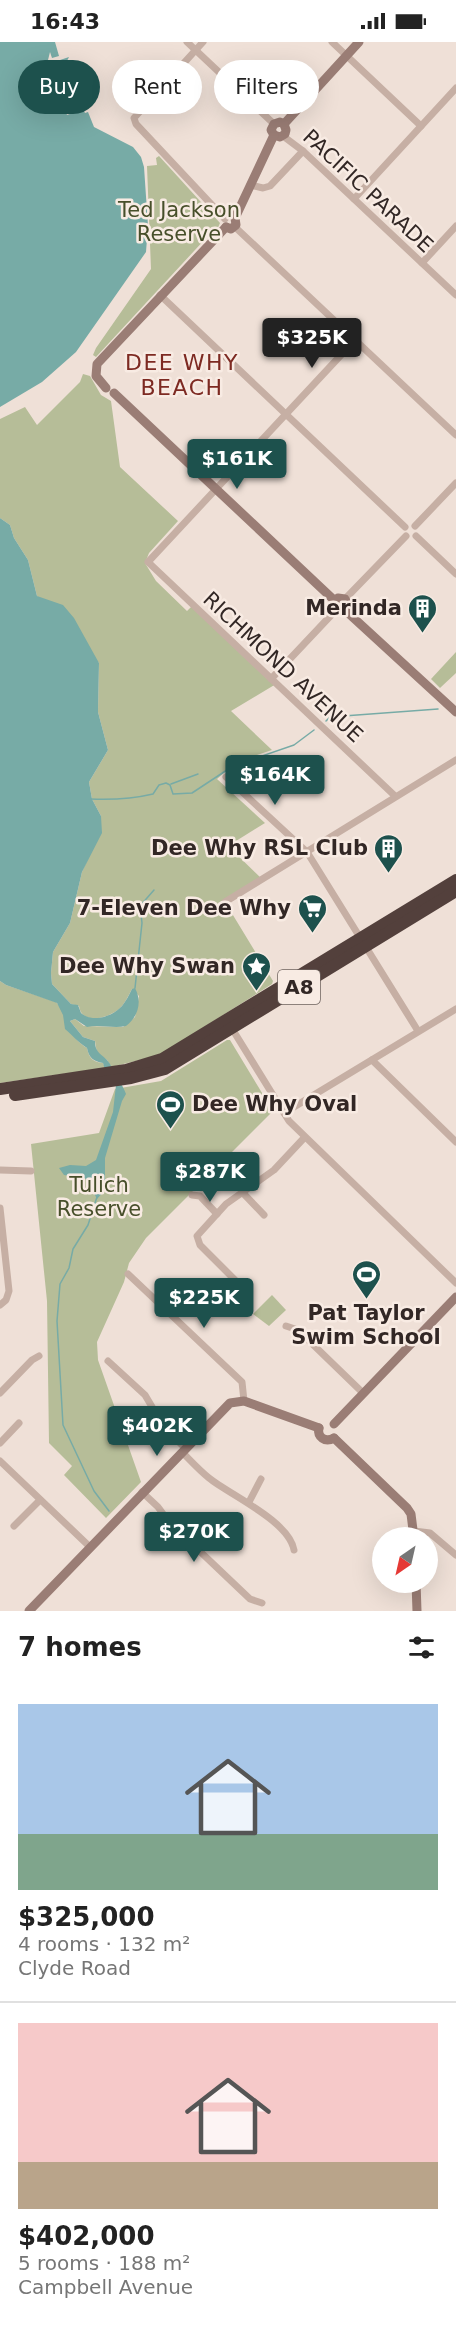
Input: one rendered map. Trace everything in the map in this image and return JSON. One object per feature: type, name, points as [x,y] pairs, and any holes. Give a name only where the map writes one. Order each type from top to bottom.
[{"type":"highway","name":"A8","points":[[0,1097],[128,1074],[162,1059],[229,1024],[363,942],[456,880]]},
{"type":"highway","name":"A8","points":[[363,942],[456,891]]},
{"type":"highway","name":"A8","points":[[0,1089],[109,1077]]},
{"type":"main road","points":[[359,42],[271,130],[279,136],[230,223],[97,364],[96,376],[339,607],[456,712]]},
{"type":"main road","points":[[339,607],[338,598],[345,599]]},
{"type":"main road","points":[[334,1424],[456,1297]]},
{"type":"main road","points":[[29,1611],[232,1401],[244,1401],[319,1428]]},
{"type":"main road","points":[[327,1422],[334,1424],[337,1430],[334,1438],[328,1441],[322,1439],[319,1428],[327,1422]]},
{"type":"main road","points":[[334,1438],[407,1508],[411,1514],[413,1527]]},
{"type":"main road","points":[[416,1593],[417,1611]]},
{"type":"street","name":"PACIFIC PARADE","points":[[187,42],[279,124]]},
{"type":"street","points":[[203,42],[134,118],[136,124],[230,223],[456,435]]},
{"type":"street","points":[[332,42],[421,126]]},
{"type":"street","points":[[354,199],[456,88]]},
{"type":"street","name":"PACIFIC PARADE","points":[[279,136],[303,151],[456,295]]},
{"type":"street","points":[[250,185],[263,188],[270,186],[303,151]]},
{"type":"street","points":[[422,263],[456,226]]},
{"type":"street","points":[[160,295],[405,527],[406,536]]},
{"type":"street","points":[[217,489],[355,340]]},
{"type":"street","points":[[415,526],[456,483]]},
{"type":"street","name":"RICHMOND AVENUE","points":[[217,489],[148,562],[395,796]]},
{"type":"street","points":[[405,527],[411,524],[415,526]]},
{"type":"street","points":[[415,526],[416,536]]},
{"type":"street","points":[[406,536],[410,538],[416,536]]},
{"type":"street","points":[[345,599],[406,536]]},
{"type":"street","points":[[416,536],[456,574]]},
{"type":"street","points":[[271,679],[339,607]]},
{"type":"street","points":[[225,902],[456,760]]},
{"type":"street","points":[[226,777],[307,852],[418,1031]]},
{"type":"street","points":[[284,1113],[456,1009]]},
{"type":"street","points":[[229,1024],[284,1113],[304,1138],[456,1283]]},
{"type":"street","points":[[372,1060],[456,1142]]},
{"type":"street","points":[[237,1282],[200,1245],[198,1236],[226,1204],[274,1170],[304,1138]]},
{"type":"street","points":[[0,1170],[31,1171]]},
{"type":"street","points":[[243,1193],[264,1215]]},
{"type":"street","points":[[192,1195],[200,1197],[217,1214]]},
{"type":"street","points":[[0,1208],[9,1291],[6,1300],[0,1305]]},
{"type":"street","points":[[129,1274],[242,1383],[244,1401]]},
{"type":"street","points":[[286,1326],[298,1330],[363,1394]]},
{"type":"street","points":[[0,1393],[32,1360],[39,1356]]},
{"type":"street","points":[[108,1361],[145,1395],[164,1427],[209,1478],[249,1503],[285,1533],[291,1540],[294,1550]]},
{"type":"street","points":[[0,1443],[19,1423]]},
{"type":"street","points":[[0,1461],[90,1547]]},
{"type":"street","points":[[249,1503],[261,1479]]},
{"type":"street","points":[[142,1492],[158,1507],[169,1522],[250,1599],[262,1604]]},
{"type":"street","points":[[14,1526],[40,1500]]},
{"type":"street","points":[[438,1540],[456,1555]]},
{"type":"green space","name":"Ted Jackson Reserve","points":[[159,156],[220,223],[216,232],[207,237],[96,357],[93,355],[96,348],[151,269],[147,166],[157,165],[156,158]]},
{"type":"green space","points":[[83,374],[90,376],[101,395],[111,401],[120,467],[178,521],[149,553],[145,563],[156,581],[187,611],[193,605],[276,684],[231,711],[272,750],[236,762],[217,779],[265,823],[228,846],[262,879],[225,902],[273,981],[272,984],[160,1055],[111,1067],[107,1060],[97,1053],[95,1041],[83,1037],[70,1021],[75,1019],[84,1026],[123,1027],[135,1017],[139,996],[132,989],[119,1009],[109,1015],[90,1018],[81,1012],[79,1006],[71,1004],[52,984],[51,973],[53,952],[70,923],[82,872],[101,830],[101,816],[92,799],[89,782],[108,750],[98,712],[99,663],[37,596],[28,560],[14,538],[10,525],[0,518],[0,419],[25,407],[37,425],[80,382]]},
{"type":"green space","points":[[456,652],[456,673],[440,688],[431,679]]},
{"type":"green space","points":[[0,981],[56,1002],[71,1032],[87,1048],[92,1059],[103,1063],[105,1068],[0,1083]]},
{"type":"green space","name":"Tulich Reserve","points":[[230,1040],[273,1111],[146,1238],[129,1263],[124,1282],[97,1342],[98,1360],[141,1482],[106,1518],[64,1475],[72,1466],[49,1443],[47,1301],[31,1144],[99,1133],[115,1089],[161,1081]]},
{"type":"green space","points":[[272,1295],[286,1310],[269,1326],[253,1314]]},
{"type":"water","points":[[0,42],[55,42],[59,56],[52,58],[50,52],[48,60],[18,60],[18,114],[89,114],[94,127],[133,147],[141,157],[144,167],[148,226],[146,252],[76,352],[42,382],[0,407]]},
{"type":"water","points":[[0,518],[10,525],[14,538],[28,560],[37,596],[63,605],[74,618],[99,663],[98,712],[108,750],[89,782],[92,799],[101,816],[102,833],[82,872],[70,923],[53,952],[51,973],[52,984],[71,1004],[78,1005],[81,1013],[91,1018],[108,1016],[122,1006],[132,989],[135,988],[137,993],[138,1008],[134,1018],[126,1026],[87,1027],[75,1019],[70,1021],[83,1037],[95,1041],[96,1049],[110,1064],[126,1094],[105,1158],[105,1190],[97,1199],[87,1179],[64,1175],[59,1168],[70,1165],[86,1166],[96,1160],[113,1112],[116,1085],[105,1070],[103,1063],[92,1058],[87,1048],[65,1029],[63,1015],[57,1003],[0,981]]},
{"type":"waterway","points":[[326,721],[330,717],[438,709]]},
{"type":"waterway","points":[[90,799],[145,796],[153,794],[159,785],[166,783],[170,785],[173,794],[192,793],[233,766],[294,745],[314,730]]},
{"type":"waterway","points":[[171,784],[198,774]]},
{"type":"waterway","points":[[135,988],[142,923],[140,906],[154,890]]},
{"type":"waterway","points":[[97,1197],[88,1225],[73,1249],[69,1268],[60,1284],[57,1321],[63,1425],[94,1491],[109,1511]]},
{"type":"place","name":"Merinda","points":[[423,634]]},
{"type":"place","name":"Dee Why RSL Club","points":[[389,874]]},
{"type":"place","name":"7-Eleven Dee Why","points":[[312,934]]},
{"type":"place","name":"Dee Why Swan","points":[[256,992]]},
{"type":"place","name":"Dee Why Oval","points":[[171,1130]]},
{"type":"place","name":"Pat Taylor Swim School","points":[[366,1300]]},
{"type":"district","name":"DEE WHY BEACH","points":[[182,374]]}]
